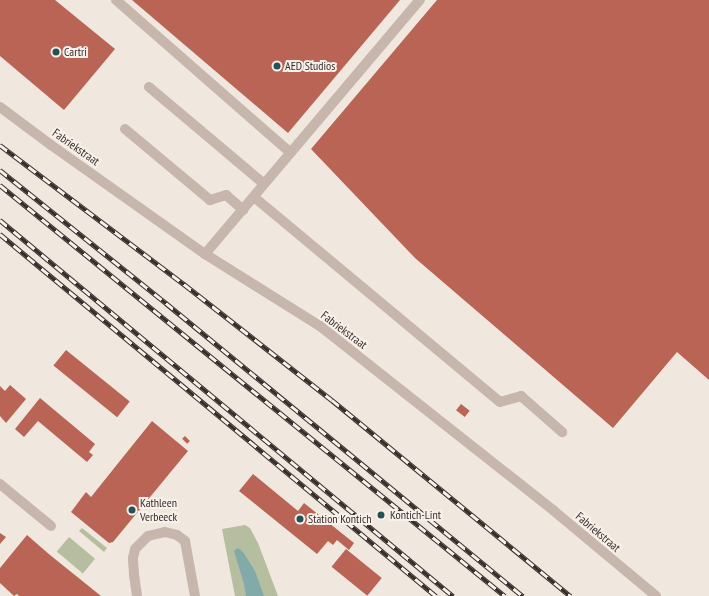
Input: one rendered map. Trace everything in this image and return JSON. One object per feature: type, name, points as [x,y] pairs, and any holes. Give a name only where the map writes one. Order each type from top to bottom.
[{"type":"street","points":[[116,0],[291,153]]},
{"type":"street","points":[[205,254],[420,0]]},
{"type":"street","points":[[149,87],[264,184]]},
{"type":"street","name":"Fabriekstraat","points":[[0,107],[205,254],[320,326],[554,512],[656,596]]},
{"type":"street","points":[[125,129],[210,200],[226,195],[243,210]]},
{"type":"street","points":[[254,197],[500,402],[521,396],[562,432]]},
{"type":"street","points":[[0,484],[51,526]]},
{"type":"street","points":[[136,592],[133,558],[135,549],[148,536],[165,532],[177,535],[185,541],[195,596]]},
{"type":"green space","points":[[245,525],[250,528],[258,543],[278,596],[235,596],[222,529]]},
{"type":"green space","points":[[82,528],[107,548],[104,552],[79,531]]},
{"type":"green space","points":[[69,537],[95,559],[83,573],[57,552]]},
{"type":"water","points":[[238,548],[243,552],[255,571],[264,596],[246,596],[234,551]]},
{"type":"building","name":"Cartri","points":[[0,0],[55,0],[115,49],[64,110],[0,56]]},
{"type":"building","name":"AED Studios","points":[[132,0],[400,0],[288,133]]},
{"type":"building","name":"AED Studios","points":[[437,0],[709,0],[709,380],[677,352],[613,428],[415,258],[311,149]]},
{"type":"building","points":[[66,350],[130,402],[117,417],[53,366]]},
{"type":"building","points":[[10,385],[26,399],[6,423],[0,416],[0,386],[5,391]]},
{"type":"building","points":[[40,398],[95,444],[89,452],[93,455],[87,462],[38,421],[24,437],[15,429]]},
{"type":"building","points":[[461,404],[470,411],[465,417],[456,410]]},
{"type":"building","points":[[152,421],[188,451],[113,542],[109,543],[71,512],[86,492],[91,497]]},
{"type":"building","points":[[185,436],[190,441],[187,444],[182,439]]},
{"type":"building","name":"Station Kontich","points":[[253,474],[298,511],[304,503],[354,543],[349,550],[337,540],[333,545],[328,541],[317,554],[239,491]]},
{"type":"building","points":[[0,533],[6,537],[0,544]]},
{"type":"building","points":[[27,535],[101,596],[19,596],[17,594],[14,596],[0,583],[0,568]]},
{"type":"building","points":[[346,549],[382,578],[367,596],[332,567]]},
{"type":"railway","points":[[0,145],[184,284],[332,400],[571,596]]},
{"type":"railway","points":[[0,170],[166,303],[523,596]]},
{"type":"railway","points":[[0,185],[505,596]]},
{"type":"railway","points":[[0,220],[453,596]]},
{"type":"railway","points":[[0,234],[436,596]]},
{"type":"place","name":"Cartri","points":[[56,52]]},
{"type":"place","name":"AED Studios","points":[[277,66]]},
{"type":"place","name":"Kathleen Verbeeck","points":[[132,510]]},
{"type":"place","name":"Kontich-Lint","points":[[381,515]]},
{"type":"place","name":"Station Kontich","points":[[300,519]]}]
